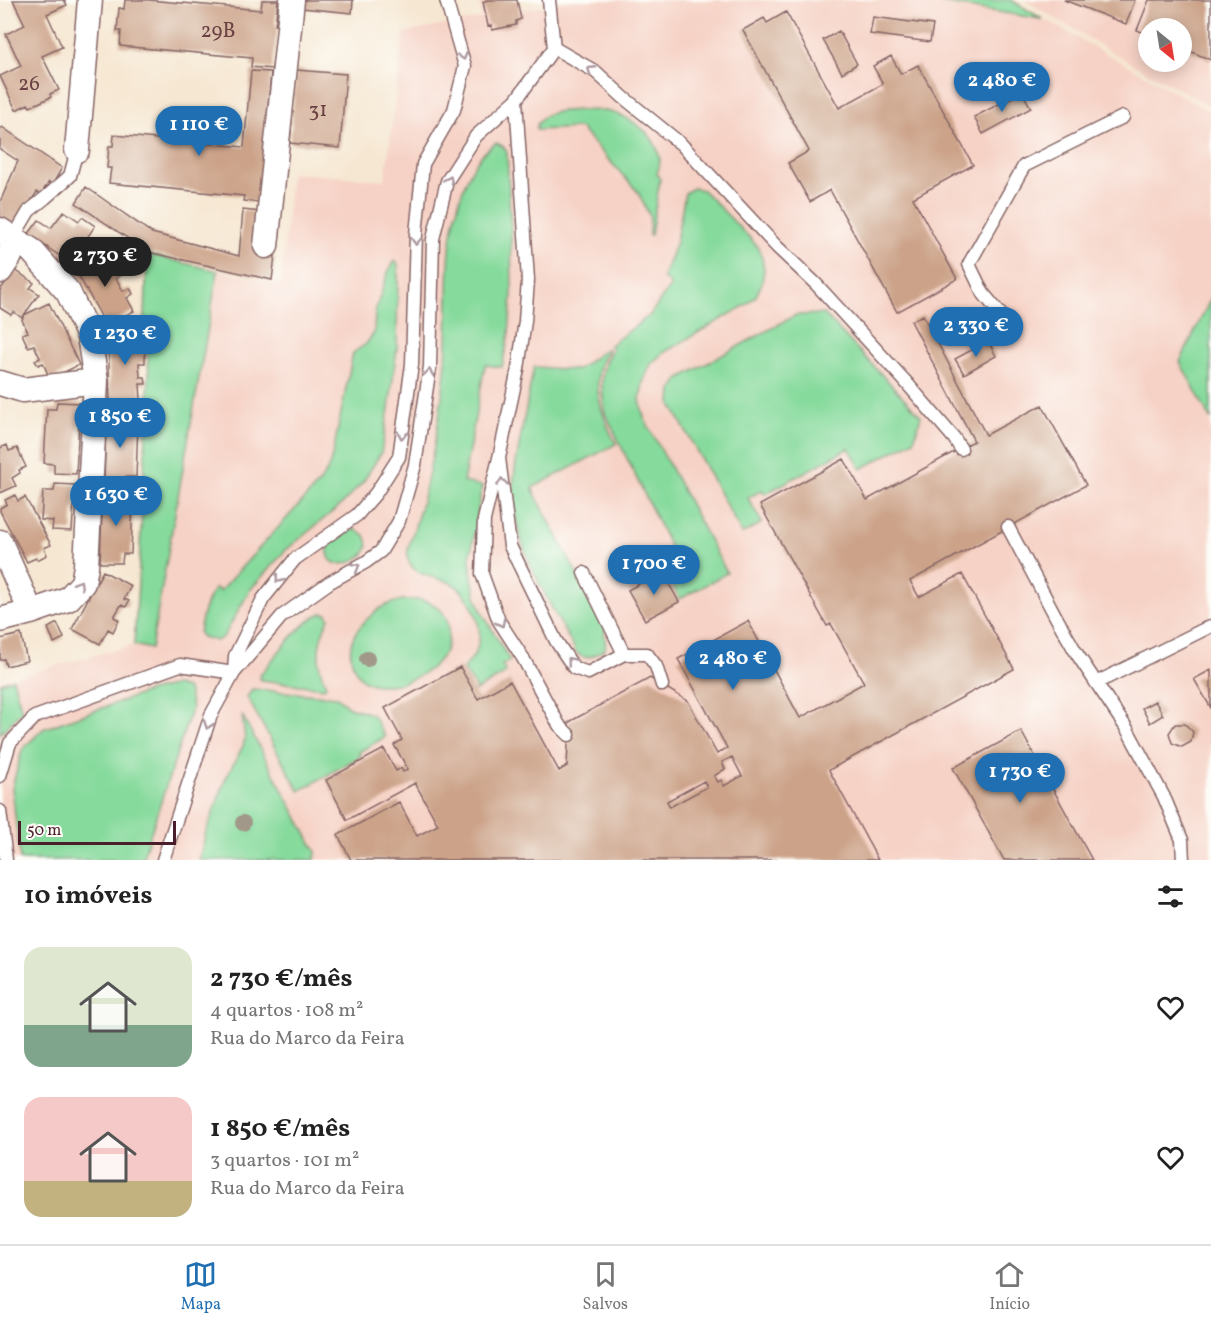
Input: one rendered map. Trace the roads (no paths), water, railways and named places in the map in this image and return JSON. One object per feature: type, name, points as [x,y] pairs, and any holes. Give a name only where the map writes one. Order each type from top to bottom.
[{"type":"street","points":[[77,150],[90,0]]},
{"type":"street","points":[[266,246],[292,0]]},
{"type":"street","points":[[0,271],[10,256],[6,234]]},
{"type":"street","points":[[0,620],[68,599],[83,583],[86,566],[96,381],[89,336],[68,292],[31,250],[6,234]]},
{"type":"street","points":[[0,384],[23,390],[96,381]]},
{"type":"street","points":[[0,542],[31,612]]},
{"type":"lane","points":[[234,673],[235,656],[263,599],[295,559],[357,515],[376,493],[399,457],[412,364],[416,234],[423,164],[454,110],[465,66],[446,0]]},
{"type":"lane","points":[[163,860],[211,715],[234,673],[282,616],[330,582],[381,551],[399,521],[415,465],[430,367],[433,239],[447,181],[476,136],[516,100],[554,48],[549,0]]},
{"type":"lane","points":[[554,48],[596,72],[681,144],[777,247],[816,284],[905,381],[961,449]]},
{"type":"lane","points":[[516,100],[528,280],[519,359],[499,458],[483,520],[482,574],[500,621],[559,725],[569,735]]},
{"type":"lane","points":[[1002,316],[983,293],[969,264],[1024,166],[1123,117]]},
{"type":"lane","points":[[6,234],[28,211],[70,176],[77,150]]},
{"type":"lane","points":[[499,458],[510,546],[556,641],[574,668],[588,673],[624,654],[647,654],[656,666],[662,685]]},
{"type":"lane","points":[[1008,527],[1057,619],[1127,729],[1164,798],[1182,840],[1183,860]]},
{"type":"lane","points":[[584,573],[624,654]]},
{"type":"lane","points":[[1096,683],[1211,626]]},
{"type":"lane","points":[[0,776],[10,743],[35,717],[180,665],[234,673]]},
{"type":"lane","points":[[0,811],[6,860]]}]
